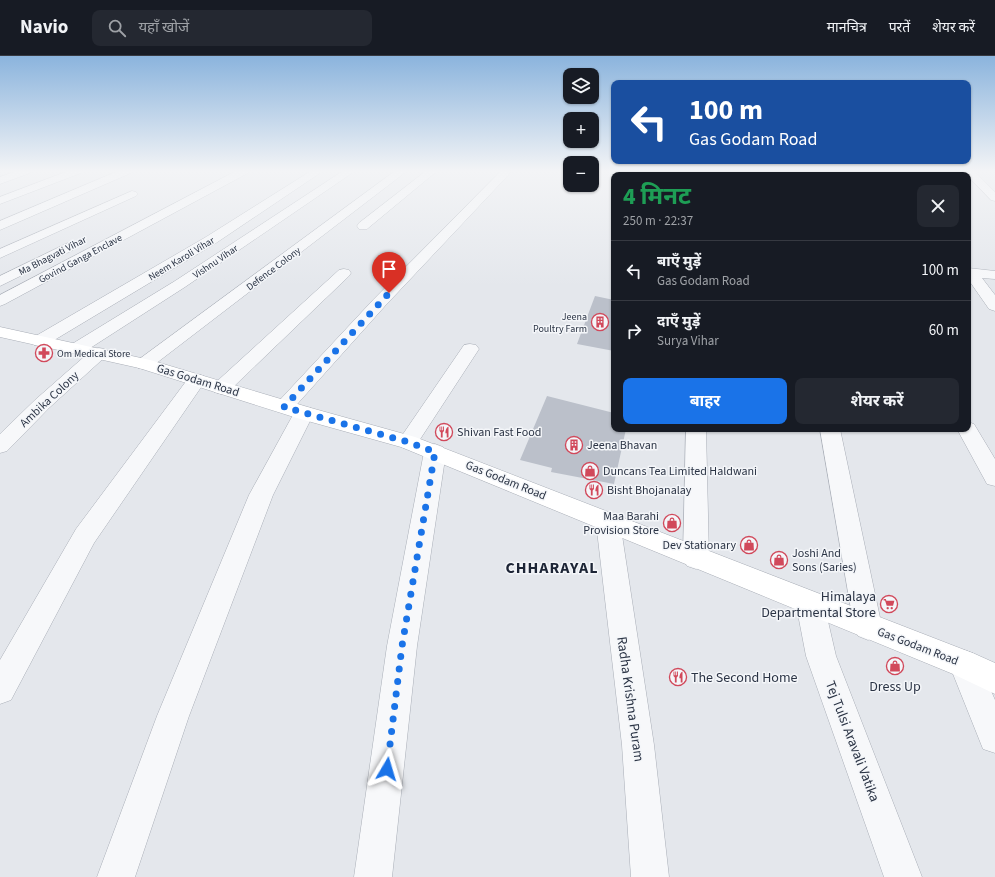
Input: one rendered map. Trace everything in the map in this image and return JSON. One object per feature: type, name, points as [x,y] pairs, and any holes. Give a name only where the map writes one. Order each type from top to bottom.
[{"type":"main road","name":"Gas Godam Road","points":[[0,332],[144,364],[294,410],[408,442],[810,604],[964,664],[995,679]]},
{"type":"street","points":[[0,226],[39,209]]},
{"type":"street","points":[[0,254],[97,209]]},
{"type":"street","name":"Govind Ganga Enclave","points":[[0,301],[172,209]]},
{"type":"street","name":"Neem Karoli Vihar","points":[[40,341],[211,240],[259,209]]},
{"type":"street","name":"Vishnu Vihar","points":[[88,351],[180,284],[292,209]]},
{"type":"street","name":"Defence Colony","points":[[144,364],[351,209]]},
{"type":"street","points":[[363,226],[384,209]]},
{"type":"street","points":[[116,877],[173,716],[294,410],[379,303],[469,209]]},
{"type":"street","name":"Ma Bhagvati Vihar","points":[[0,282],[77,243]]},
{"type":"street","points":[[971,272],[995,275]]},
{"type":"street","points":[[221,388],[344,273]]},
{"type":"street","points":[[971,273],[995,306]]},
{"type":"street","points":[[408,442],[470,348]]},
{"type":"street","name":"Ambika Colony","points":[[0,446],[42,404],[88,351]]},
{"type":"street","points":[[0,689],[85,536],[197,380]]},
{"type":"street","points":[[696,432],[696,558]]},
{"type":"street","points":[[831,432],[868,627]]},
{"type":"street","points":[[969,432],[995,478]]},
{"type":"street","points":[[373,877],[402,646],[435,452]]},
{"type":"street","name":"Radha Krishna Puram","points":[[608,522],[638,745],[650,877]]},
{"type":"street","name":"Tej Tulsi Aravali Vatika","points":[[810,604],[821,656],[903,877]]},
{"type":"street","points":[[964,664],[995,737]]},
{"type":"building","name":"Jeena Poultry Farm","points":[[595,296],[611,299],[611,350],[577,344]]},
{"type":"building","name":"Jeena Bhavan","points":[[547,396],[611,412],[611,432],[625,432],[614,484],[551,472],[552,468],[520,460]]},
{"type":"place","name":"Jeena Poultry Farm","points":[[600,322]]},
{"type":"place","name":"Om Medical Store","points":[[44,353]]},
{"type":"place","name":"Shivan Fast Food","points":[[444,432]]},
{"type":"place","name":"Jeena Bhavan","points":[[574,445]]},
{"type":"place","name":"Duncans Tea Limited Haldwani","points":[[590,471]]},
{"type":"place","name":"Bisht Bhojanalay","points":[[594,490]]},
{"type":"place","name":"Maa Barahi Provision Store","points":[[672,523]]},
{"type":"place","name":"Dev Stationary","points":[[749,545]]},
{"type":"place","name":"Joshi And Sons (Saries)","points":[[779,560]]},
{"type":"place","name":"Himalaya Departmental Store","points":[[889,604]]},
{"type":"place","name":"Dress Up","points":[[895,666]]},
{"type":"place","name":"The Second Home","points":[[678,677]]},
{"type":"district","name":"CHHARAYAL","points":[[552,567]]},
{"type":"route","points":[[387,769],[402,646],[435,452],[408,442],[284,407],[389,293]]}]
